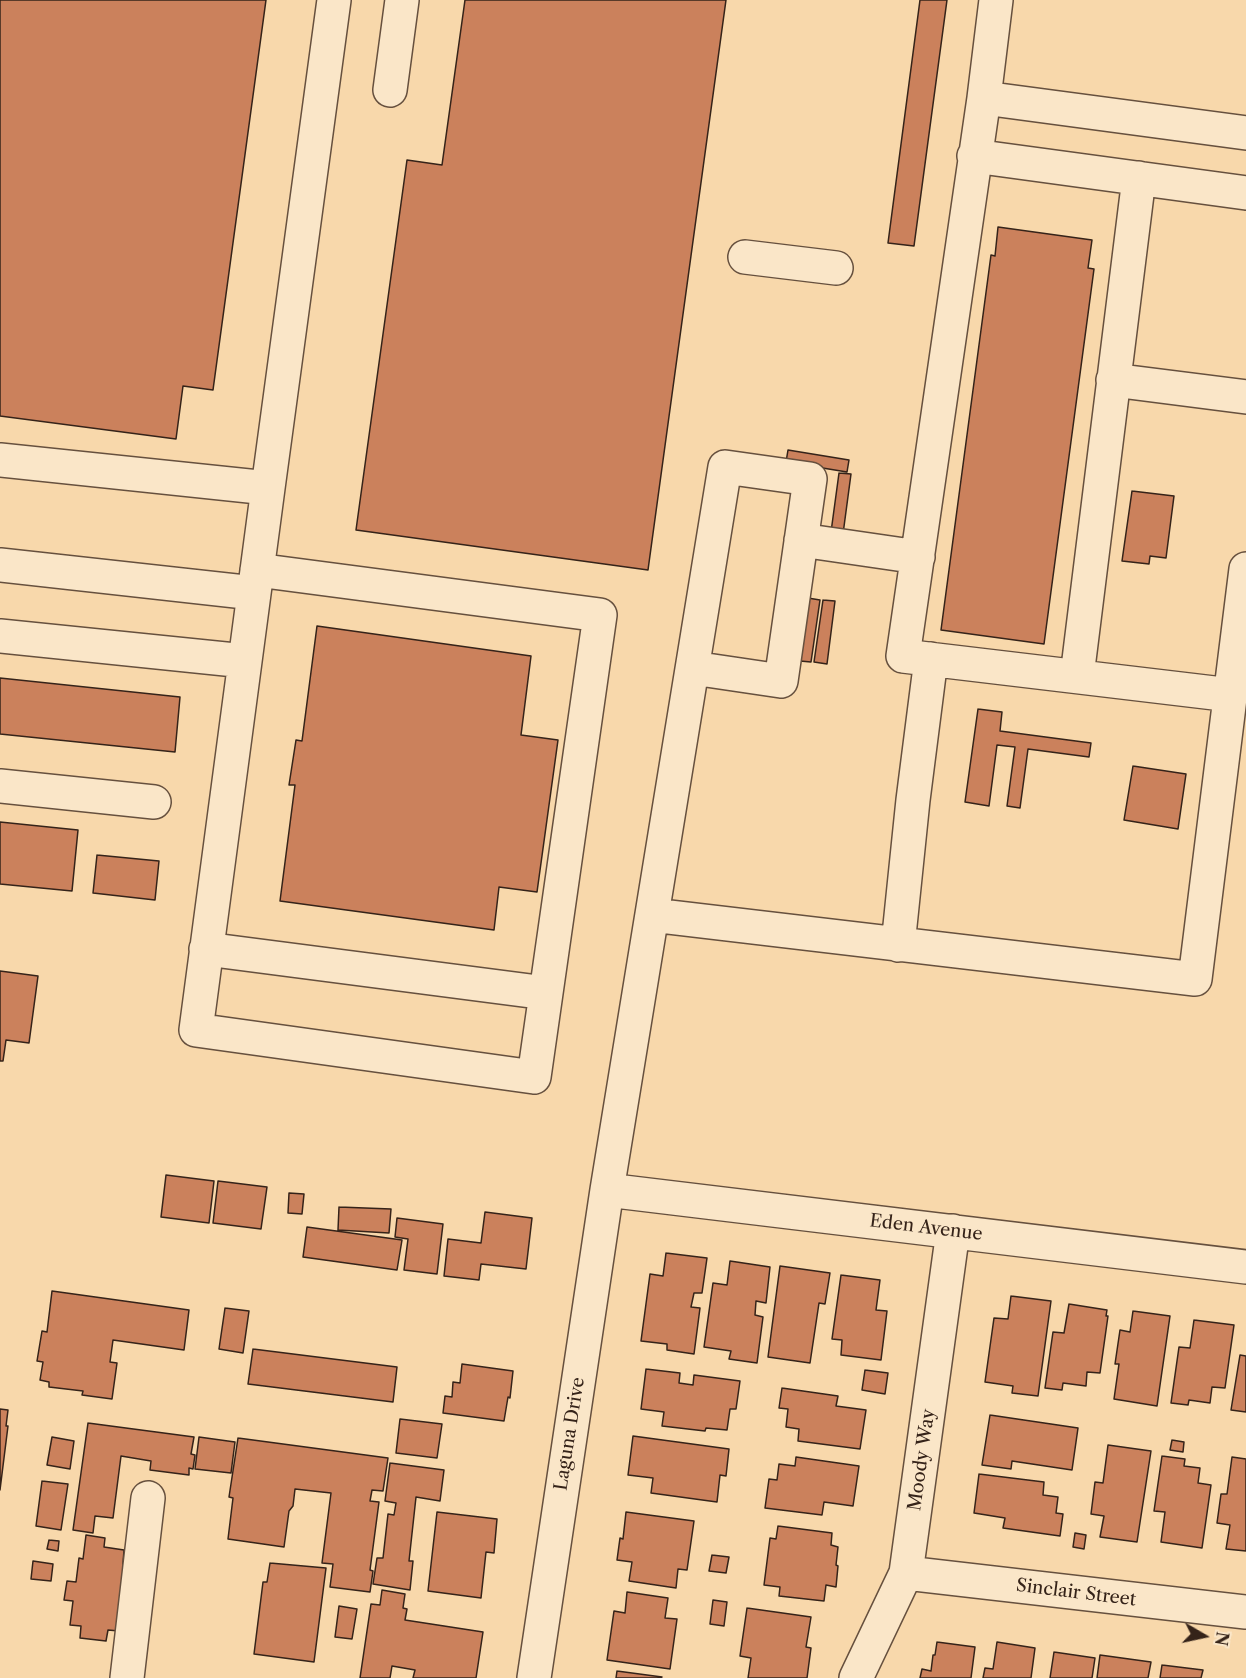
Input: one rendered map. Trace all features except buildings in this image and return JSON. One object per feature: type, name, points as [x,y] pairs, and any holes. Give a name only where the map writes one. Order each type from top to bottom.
[{"type":"street","points":[[0,565],[256,582],[600,615],[534,1077],[196,1030],[206,949],[256,582],[334,0]]},
{"type":"street","points":[[390,90],[402,0]]},
{"type":"street","points":[[996,0],[984,98],[903,656],[1231,695]]},
{"type":"street","points":[[984,98],[1246,133]]},
{"type":"street","points":[[974,156],[1246,192]]},
{"type":"street","points":[[1077,676],[1139,178]]},
{"type":"street","points":[[745,257],[836,268]]},
{"type":"street","points":[[1113,380],[1246,398]]},
{"type":"street","points":[[0,460],[268,488]]},
{"type":"street","name":"Laguna Drive","points":[[534,1678],[607,1190],[724,468],[810,479],[801,540]]},
{"type":"street","points":[[693,668],[781,681],[801,540],[918,557]]},
{"type":"street","points":[[652,915],[1195,980],[1246,569]]},
{"type":"street","points":[[0,636],[245,661]]},
{"type":"street","points":[[898,945],[931,659]]},
{"type":"street","points":[[0,786],[154,802]]},
{"type":"street","points":[[206,949],[546,993]]},
{"type":"street","name":"Eden Avenue","points":[[607,1190],[1246,1267]]},
{"type":"street","name":"Moody Way","points":[[856,1678],[906,1573],[953,1231]]},
{"type":"street","points":[[127,1678],[148,1498]]},
{"type":"street","name":"Sinclair Street","points":[[906,1573],[1246,1612]]}]
